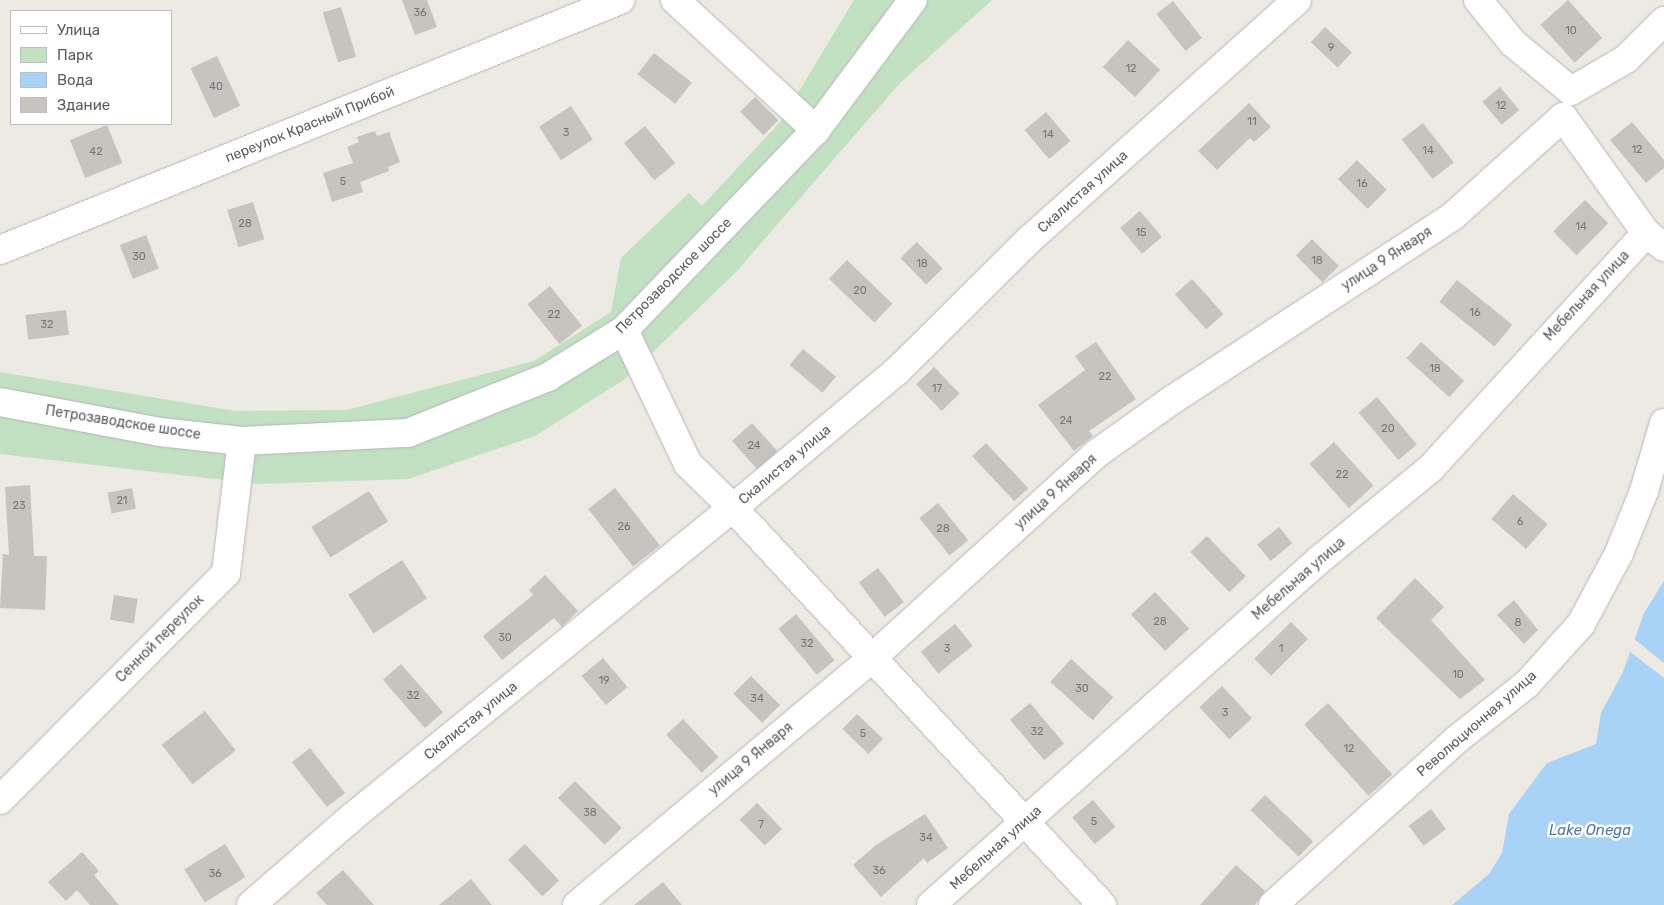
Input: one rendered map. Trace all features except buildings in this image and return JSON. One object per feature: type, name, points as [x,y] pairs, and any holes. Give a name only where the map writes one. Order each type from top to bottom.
[{"type":"street","name":"переулок Красный Прибой","points":[[0,250],[620,0]]},
{"type":"street","points":[[675,0],[816,130]]},
{"type":"street","name":"Петрозаводское шоссе","points":[[0,402],[160,432],[242,441],[408,433],[548,377],[624,330],[816,130],[912,0]]},
{"type":"street","name":"Скалистая улица","points":[[251,905],[351,818],[733,508],[897,371],[1030,239],[1297,0]]},
{"type":"street","points":[[1478,0],[1513,44],[1571,91]]},
{"type":"street","points":[[1655,240],[1563,117],[1571,91],[1626,59],[1664,21]]},
{"type":"street","name":"улица 9 Января","points":[[577,905],[872,658],[1096,454],[1172,400],[1453,216],[1563,117]]},
{"type":"street","name":"Мебельная улица","points":[[931,905],[1318,560],[1431,468],[1655,240]]},
{"type":"street","points":[[624,330],[688,464],[733,508],[1102,905]]},
{"type":"street","name":"Революционная улица","points":[[1273,905],[1456,740],[1527,684],[1581,624],[1619,553],[1634,518],[1664,423]]},
{"type":"street","name":"Сенной переулок","points":[[0,800],[226,573],[242,441]]},
{"type":"green space","points":[[854,0],[992,0],[900,83],[736,272],[625,379],[535,436],[408,479],[258,484],[0,454],[0,372],[236,411],[347,410],[534,361],[611,312],[621,258],[689,193],[702,206],[781,121]]},
{"type":"water","name":"Lake Onega","points":[[1664,581],[1664,905],[1452,905],[1489,874],[1502,853],[1509,814],[1547,763],[1596,744],[1601,713],[1623,672],[1644,613]]},
{"type":"pier","points":[[1633,638],[1664,663],[1664,678],[1629,651]]}]
